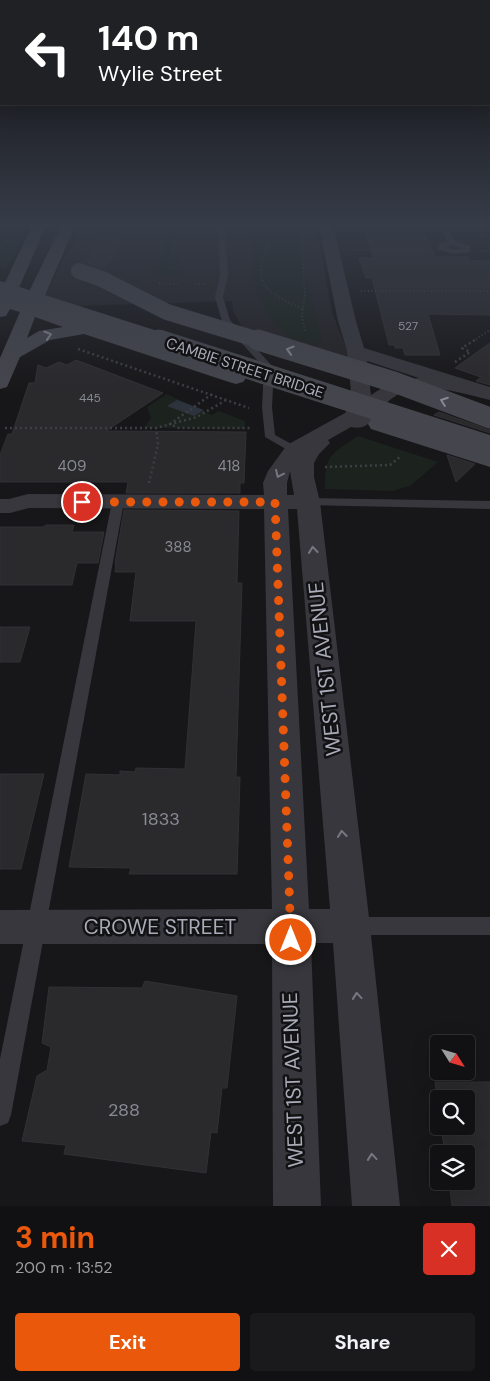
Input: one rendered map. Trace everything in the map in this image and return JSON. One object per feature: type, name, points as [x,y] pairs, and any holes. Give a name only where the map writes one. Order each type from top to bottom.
[{"type":"main road","points":[[10,282],[1,301],[490,460]]},
{"type":"main road","name":"CAMBIE STREET BRIDGE","points":[[23,282],[490,433]]},
{"type":"main road","points":[[0,383],[42,282]]},
{"type":"main road","points":[[110,282],[148,304],[167,312],[394,382],[490,418]]},
{"type":"main road","name":"CAMBIE STREET BRIDGE","points":[[1,301],[490,446]]},
{"type":"main road","points":[[13,353],[45,335],[92,330]]},
{"type":"street","points":[[338,282],[356,351],[490,394]]},
{"type":"street","name":"WEST 1ST AVENUE","points":[[356,351],[362,402],[353,417],[305,460],[279,471],[275,483],[292,502],[351,926],[376,1206]]},
{"type":"street","points":[[305,460],[308,451],[324,440],[366,418],[376,401],[400,385],[430,383],[467,386]]},
{"type":"street","name":"WEST 1ST AVENUE","points":[[297,1206],[290,968],[292,502],[302,483],[305,460]]},
{"type":"street","points":[[0,495],[14,495],[28,501]]},
{"type":"street","points":[[0,506],[10,506],[28,501],[292,502]]},
{"type":"street","name":"CROWE STREET","points":[[18,927],[351,926]]},
{"type":"lane","points":[[222,282],[219,297],[226,321],[269,368],[267,407],[270,436],[305,460]]},
{"type":"lane","points":[[0,1115],[18,927],[118,502]]},
{"type":"lane","points":[[292,502],[490,505]]},
{"type":"lane","points":[[351,926],[490,926]]},
{"type":"path","points":[[262,282],[275,295],[303,309]]},
{"type":"path","points":[[304,282],[305,294],[302,316],[306,334]]},
{"type":"path","points":[[357,291],[490,291]]},
{"type":"path","points":[[451,365],[470,352],[462,348],[490,330]]},
{"type":"path","points":[[71,347],[250,408]]},
{"type":"path","points":[[170,424],[217,390]]},
{"type":"path","points":[[5,428],[156,428],[197,417],[226,400]]},
{"type":"path","points":[[170,424],[179,428],[251,428]]},
{"type":"path","points":[[149,486],[158,444],[156,428]]},
{"type":"path","points":[[305,460],[390,465],[401,456]]},
{"type":"shaded area","points":[[51,282],[326,282],[332,312],[350,358],[250,342],[233,311],[232,301],[47,307],[40,305]]},
{"type":"shaded area","points":[[255,282],[307,282],[322,341],[316,345],[289,337],[270,319],[258,294]]},
{"type":"shaded area","points":[[167,394],[212,415],[219,411],[245,421],[244,429],[144,428],[151,418],[147,407]]},
{"type":"shaded area","points":[[177,400],[204,410],[194,416],[167,406]]},
{"type":"shaded area","points":[[358,436],[438,462],[410,486],[392,491],[325,489],[326,469],[331,457],[341,447]]},
{"type":"building","points":[[373,282],[490,282],[490,315],[428,314],[440,355],[405,355],[403,348],[395,348],[395,345],[389,345]]},
{"type":"building","points":[[490,343],[490,385],[476,381],[481,377],[455,368]]},
{"type":"building","points":[[76,360],[163,393],[106,431],[246,432],[244,483],[240,483],[240,493],[126,493],[128,482],[0,482],[0,455],[8,434],[12,434],[29,383],[35,383],[38,365],[46,368],[59,362],[67,365]]},
{"type":"building","points":[[439,412],[490,430],[490,433],[434,415]]},
{"type":"building","points":[[447,455],[475,464],[456,482]]},
{"type":"building","points":[[124,510],[239,511],[237,583],[242,583],[236,777],[240,777],[237,874],[129,874],[131,868],[69,867],[86,774],[120,775],[120,771],[135,772],[136,768],[185,769],[196,621],[130,621],[136,572],[115,572]]},
{"type":"building","points":[[46,525],[74,525],[72,532],[104,532],[98,563],[77,563],[72,585],[0,585],[0,527],[43,527]]},
{"type":"building","points":[[0,627],[30,627],[20,662],[0,662]]},
{"type":"building","points":[[0,774],[44,774],[21,869],[0,869]]},
{"type":"building","points":[[145,981],[237,996],[227,1088],[222,1088],[217,1133],[211,1132],[206,1173],[64,1154],[66,1145],[22,1141],[37,1076],[47,1070],[51,1047],[42,1043],[49,987],[142,988]]},
{"type":"building","points":[[435,1082],[490,1082],[490,1206],[452,1206],[450,1190],[475,1190],[475,1145],[444,1145],[442,1135],[475,1135],[475,1090],[436,1090]]},
{"type":"route","points":[[82,502],[275,502],[291,940]]}]
